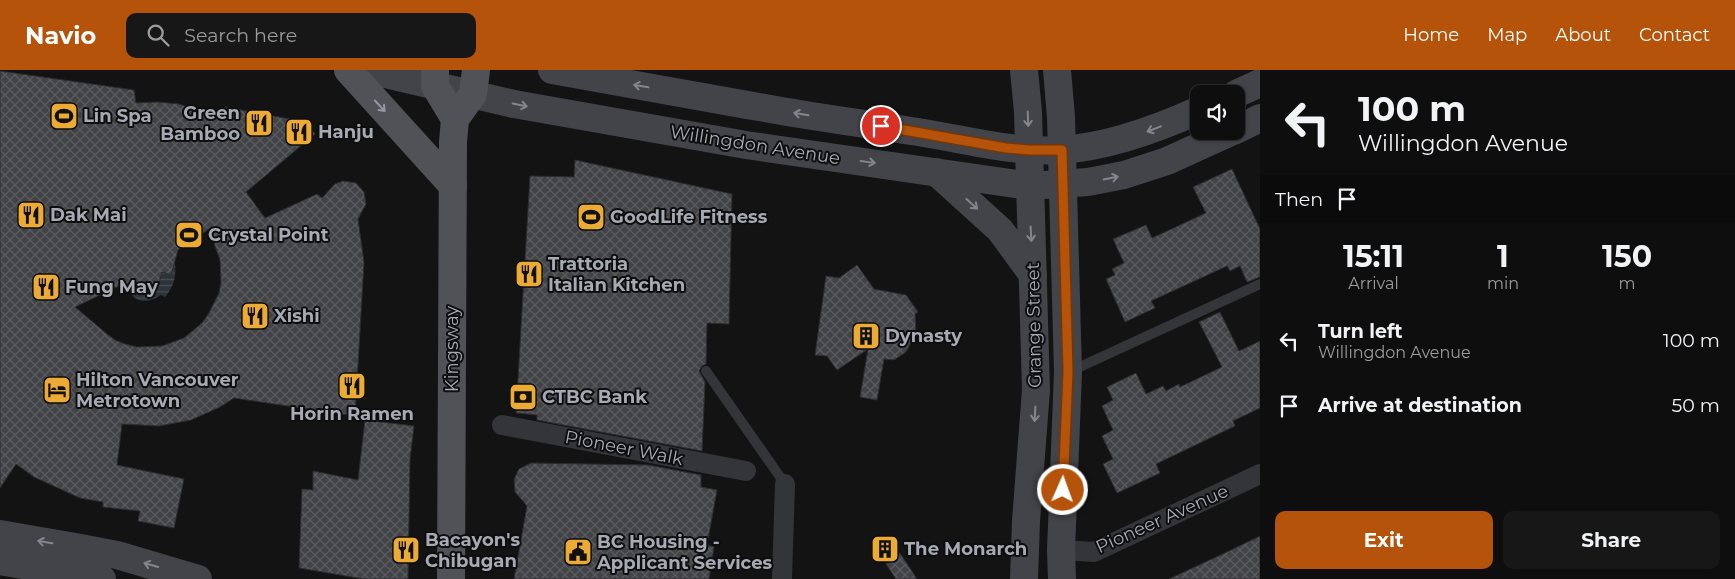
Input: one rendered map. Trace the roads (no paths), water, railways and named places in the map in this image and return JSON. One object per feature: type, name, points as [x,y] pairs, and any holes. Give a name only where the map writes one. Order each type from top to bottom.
[{"type":"main road","points":[[348,70],[453,186]]},
{"type":"main road","name":"Willingdon Avenue","points":[[361,70],[390,75],[474,82],[514,104],[746,145],[1030,186],[1088,182],[1124,175],[1167,161],[1213,140]]},
{"type":"main road","points":[[552,70],[776,110],[1029,150],[1062,150],[1096,144],[1145,132],[1190,114]]},
{"type":"main road","name":"Grange Street","points":[[1024,70],[1028,112],[1036,390],[1026,520],[1024,579]]},
{"type":"main road","name":"Grange Street","points":[[1057,70],[1062,150],[1068,372],[1061,550],[1062,579]]},
{"type":"main road","points":[[435,78],[455,119]]},
{"type":"main road","points":[[455,119],[474,82]]},
{"type":"main road","points":[[1245,90],[1260,82]]},
{"type":"main road","name":"Willingdon Avenue","points":[[1245,125],[1260,118]]},
{"type":"main road","name":"Kingsway","points":[[451,579],[455,119]]},
{"type":"main road","points":[[936,172],[1000,230],[1033,275]]},
{"type":"main road","points":[[0,534],[91,571]]},
{"type":"main road","points":[[0,561],[91,571],[117,555],[198,579]]},
{"type":"street","name":"Pioneer Walk","points":[[502,426],[746,471]]},
{"type":"street","name":"Pioneer Avenue","points":[[1061,550],[1094,552],[1260,474]]},
{"type":"street","points":[[782,579],[785,484]]},
{"type":"lane","points":[[1068,372],[1092,363],[1260,284]]},
{"type":"lane","points":[[706,371],[785,484]]},
{"type":"place","name":"Lin Spa","points":[[64,116]]},
{"type":"place","name":"Green Bamboo","points":[[259,123]]},
{"type":"place","name":"Hanju","points":[[299,132]]},
{"type":"place","name":"Dak Mai","points":[[31,215]]},
{"type":"place","name":"GoodLife Fitness","points":[[591,217]]},
{"type":"place","name":"Crystal Point","points":[[189,235]]},
{"type":"place","name":"Trattoria Italian Kitchen","points":[[529,274]]},
{"type":"place","name":"Fung May","points":[[46,287]]},
{"type":"place","name":"Xishi","points":[[255,316]]},
{"type":"place","name":"Dynasty","points":[[866,336]]},
{"type":"place","name":"Horin Ramen","points":[[352,386]]},
{"type":"place","name":"Hilton Vancouver Metrotown","points":[[57,390]]},
{"type":"place","name":"CTBC Bank","points":[[523,397]]},
{"type":"place","name":"The Monarch","points":[[885,549]]},
{"type":"place","name":"Bacayon's Chibugan","points":[[406,550]]},
{"type":"place","name":"BC Housing - Applicant Services","points":[[578,552]]}]
